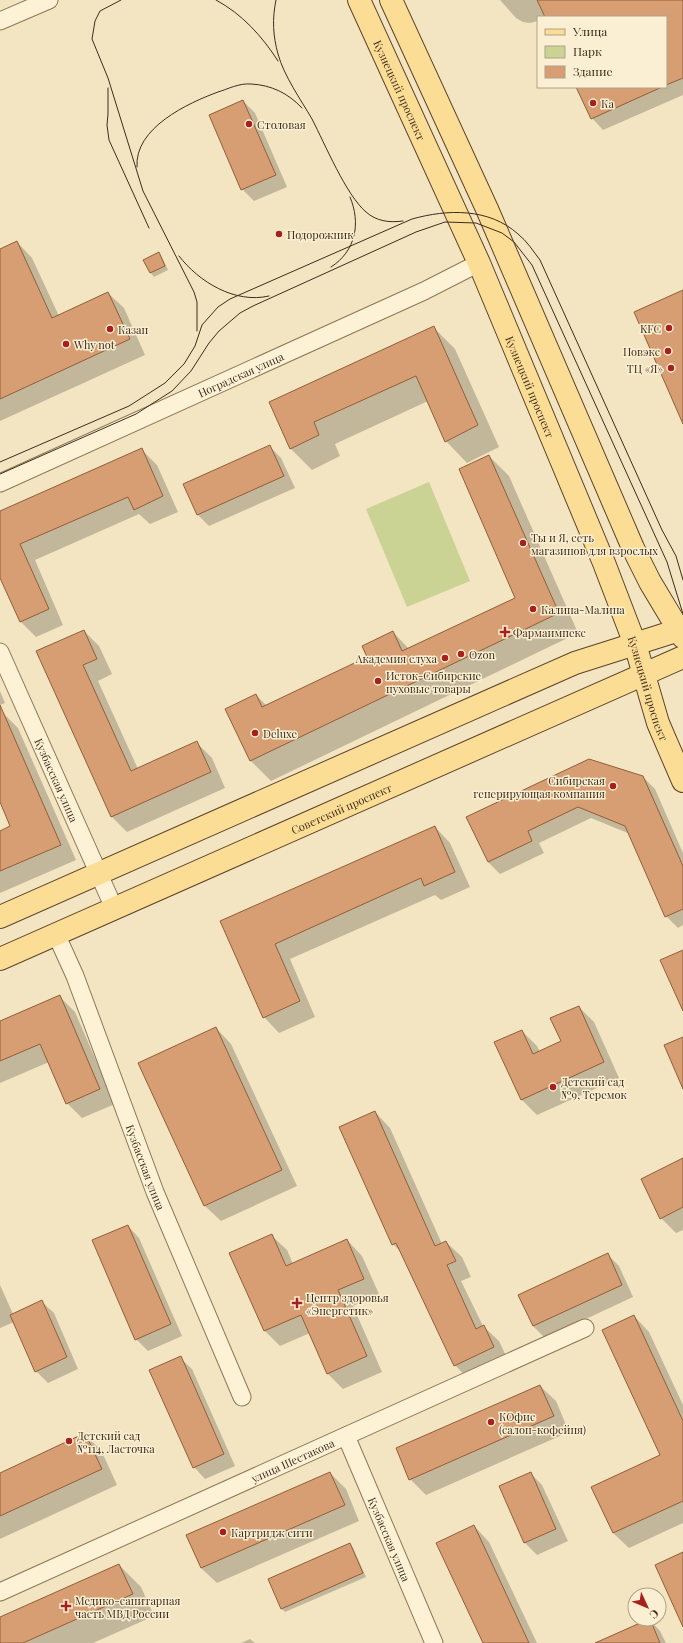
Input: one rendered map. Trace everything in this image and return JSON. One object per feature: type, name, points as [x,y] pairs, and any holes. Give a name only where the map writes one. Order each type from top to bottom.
[{"type":"main road","name":"Кузнецкий проспект","points":[[359,0],[479,263],[618,597],[645,674],[658,723],[683,781]]},
{"type":"main road","points":[[0,917],[575,663],[634,644],[681,634],[650,582],[633,548],[489,213],[391,0]]},
{"type":"main road","name":"Советский проспект","points":[[0,959],[683,657]]},
{"type":"street","points":[[0,21],[49,0]]},
{"type":"street","name":"Ноградская улица","points":[[0,483],[424,291],[479,263]]},
{"type":"street","name":"Кузбасская улица","points":[[0,652],[114,908]]},
{"type":"street","name":"Кузбасская улица","points":[[56,934],[75,976],[155,1192],[242,1397]]},
{"type":"street","name":"улица Шестакова","points":[[0,1592],[585,1328]]},
{"type":"street","name":"Кузбасская улица","points":[[346,1436],[434,1643]]},
{"type":"green space","points":[[429,482],[470,581],[407,607],[366,509]]},
{"type":"building","points":[[537,0],[683,0],[683,78],[667,85],[667,16],[545,16]]},
{"type":"building","points":[[576,88],[660,88],[591,119]]},
{"type":"building","points":[[243,100],[276,175],[241,190],[209,115]]},
{"type":"building","points":[[17,241],[52,318],[108,292],[130,339],[0,399],[0,249]]},
{"type":"building","points":[[159,252],[165,266],[150,273],[143,260]]},
{"type":"building","name":"ТЦ «Я»","points":[[683,290],[683,424],[634,312]]},
{"type":"building","points":[[434,326],[478,425],[445,442],[416,376],[314,422],[319,435],[290,449],[269,402]]},
{"type":"building","points":[[270,445],[284,476],[197,515],[183,484]]},
{"type":"building","points":[[142,448],[163,496],[134,510],[128,497],[20,544],[49,609],[20,622],[0,578],[0,511]]},
{"type":"building","points":[[489,455],[559,613],[250,761],[225,709],[256,694],[262,707],[367,657],[362,646],[393,631],[402,651],[515,598],[459,469]]},
{"type":"building","points":[[84,630],[97,659],[83,665],[131,771],[197,741],[211,772],[111,817],[36,651]]},
{"type":"building","points":[[0,705],[61,845],[0,871],[0,831],[10,826],[0,802]]},
{"type":"building","points":[[589,759],[643,776],[683,866],[683,909],[665,917],[625,826],[578,807],[528,831],[532,841],[488,862],[466,817]]},
{"type":"building","points":[[435,826],[455,872],[424,886],[421,878],[275,944],[300,1001],[263,1018],[220,921]]},
{"type":"building","points":[[683,950],[683,1011],[660,960]]},
{"type":"building","points":[[60,995],[100,1089],[66,1104],[40,1044],[0,1061],[0,1021]]},
{"type":"building","points":[[579,1006],[604,1062],[521,1100],[494,1042],[522,1030],[533,1054],[561,1041],[550,1018]]},
{"type":"building","points":[[216,1027],[282,1170],[204,1206],[138,1063]]},
{"type":"building","points":[[683,1037],[683,1089],[664,1045]]},
{"type":"building","points":[[375,1111],[435,1246],[446,1241],[456,1261],[447,1265],[476,1329],[484,1325],[494,1347],[454,1366],[396,1243],[392,1245],[339,1127]]},
{"type":"building","points":[[683,1158],[683,1207],[660,1219],[641,1179]]},
{"type":"building","points":[[128,1225],[171,1324],[135,1340],[92,1240]]},
{"type":"building","name":"Центр здоровья «Энергетик»","points":[[272,1234],[286,1266],[347,1239],[364,1279],[338,1290],[367,1356],[327,1374],[301,1315],[264,1331],[229,1253]]},
{"type":"building","points":[[608,1253],[622,1285],[533,1326],[518,1295]]},
{"type":"building","points":[[42,1300],[67,1357],[35,1372],[10,1315]]},
{"type":"building","points":[[634,1315],[683,1421],[683,1501],[613,1533],[591,1487],[660,1455],[602,1330]]},
{"type":"building","points":[[181,1356],[224,1454],[193,1468],[149,1370]]},
{"type":"building","points":[[540,1385],[554,1416],[409,1480],[396,1448]]},
{"type":"building","points":[[85,1433],[102,1469],[0,1516],[0,1473]]},
{"type":"building","points":[[330,1472],[345,1505],[201,1568],[186,1535]]},
{"type":"building","points":[[531,1472],[556,1529],[524,1543],[499,1486]]},
{"type":"building","points":[[474,1525],[529,1643],[483,1643],[436,1543]]},
{"type":"building","points":[[350,1543],[363,1573],[281,1609],[268,1579]]},
{"type":"building","points":[[683,1552],[683,1627],[667,1592],[667,1587],[665,1587],[655,1565]]},
{"type":"building","name":"Медико-санитарная часть МВД России","points":[[119,1564],[133,1594],[23,1643],[0,1643],[0,1617]]},
{"type":"building","points":[[631,1627],[653,1627],[660,1643],[595,1643]]},
{"type":"tram line","points":[[121,0],[100,11],[95,21],[92,39],[108,78],[143,191],[194,292],[197,302],[197,331]]},
{"type":"tram line","points":[[216,0],[251,26],[278,61]]},
{"type":"tram line","points":[[276,0],[274,34],[276,47],[284,71],[312,119],[344,182],[358,204],[370,215],[383,221],[403,221]]},
{"type":"tram line","points":[[137,167],[138,153],[144,140],[153,129],[178,110],[234,86],[251,84],[272,88],[285,94],[302,108]]},
{"type":"tram line","points":[[108,88],[107,125],[109,140],[149,228]]},
{"type":"tram line","points":[[331,267],[346,253],[354,236],[355,217],[350,197]]},
{"type":"tram line","points":[[0,462],[129,406],[165,383],[184,364],[195,346],[202,325],[218,307],[230,299],[412,219],[440,213],[454,212],[481,215],[507,225],[527,243],[540,260],[662,530],[676,556],[683,580]]},
{"type":"tram line","points":[[0,474],[136,414],[172,391],[191,371],[209,343],[219,331],[240,313],[253,306],[416,232],[445,222],[476,223],[502,233],[514,242],[532,265],[667,562],[683,614]]},
{"type":"tram line","points":[[179,256],[187,266],[207,282],[219,289],[243,297],[256,298],[269,296]]},
{"type":"place","name":"Ка","points":[[593,103]]},
{"type":"place","name":"Столовая","points":[[249,124]]},
{"type":"place","name":"Подорожник","points":[[279,234]]},
{"type":"place","name":"KFC","points":[[669,328]]},
{"type":"place","name":"Казан","points":[[110,329]]},
{"type":"place","name":"Why not","points":[[66,344]]},
{"type":"place","name":"Новэкс","points":[[668,351]]},
{"type":"place","name":"ТЦ «Я»","points":[[671,368]]},
{"type":"place","name":"Ты и Я, сеть магазинов для взрослых","points":[[523,543]]},
{"type":"place","name":"Калина-Малина","points":[[533,609]]},
{"type":"place","name":"Фармаимпекс","points":[[505,632]]},
{"type":"place","name":"Ozon","points":[[461,654]]},
{"type":"place","name":"Академия слуха","points":[[445,658]]},
{"type":"place","name":"Исток-Сибирские пуховые товары","points":[[378,681]]},
{"type":"place","name":"Deluxe","points":[[255,733]]},
{"type":"place","name":"Сибирская генерирующая компания","points":[[613,786]]},
{"type":"place","name":"Детский сад №9, Теремок","points":[[553,1087]]},
{"type":"place","name":"Центр здоровья «Энергетик»","points":[[297,1303]]},
{"type":"place","name":"КОфис (салон-кофейня)","points":[[491,1422]]},
{"type":"place","name":"Детский сад №114, Ласточка","points":[[69,1441]]},
{"type":"place","name":"Картридж сити","points":[[223,1532]]},
{"type":"place","name":"Медико-санитарная часть МВД России","points":[[66,1606]]}]
